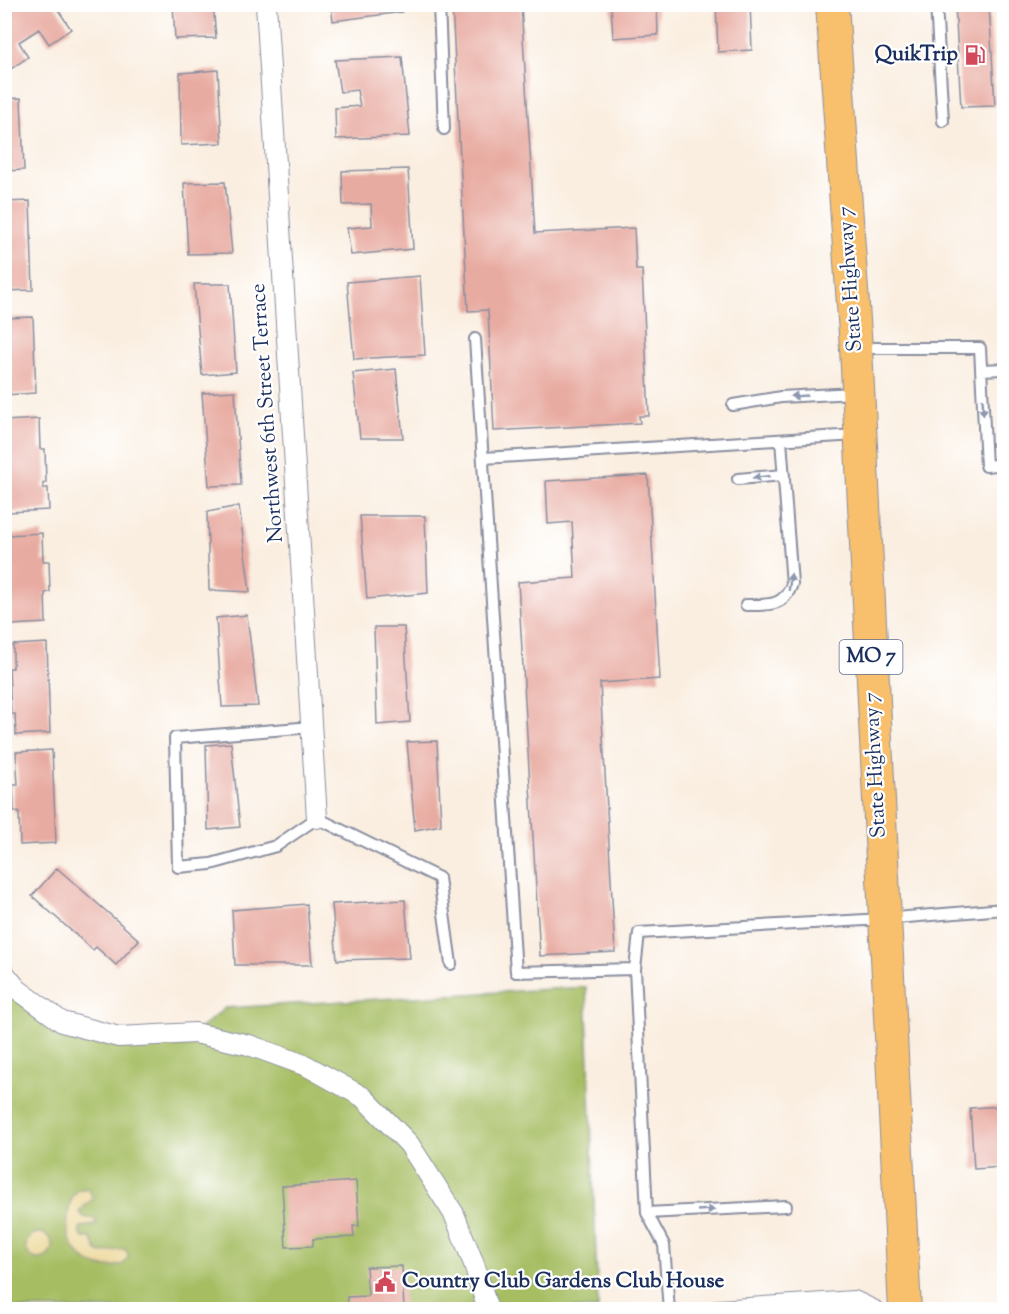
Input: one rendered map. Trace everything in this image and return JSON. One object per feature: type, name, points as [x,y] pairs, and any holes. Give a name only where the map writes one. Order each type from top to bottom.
[{"type":"main road","name":"State Highway 7","points":[[832,4],[856,348],[883,919],[905,1310]]},
{"type":"street","name":"Northwest 6th Street Terrace","points":[[266,4],[317,818]]},
{"type":"street","points":[[4,973],[17,989],[62,1022],[119,1037],[195,1033],[249,1045],[307,1066],[363,1098],[409,1144],[454,1214],[474,1264],[488,1310]]},
{"type":"street","points":[[718,1310],[854,1302],[873,1310]]},
{"type":"lane","points":[[439,4],[444,129]]},
{"type":"lane","points":[[936,4],[943,121]]},
{"type":"lane","points":[[475,339],[516,972],[635,969]]},
{"type":"lane","points":[[856,348],[980,348],[986,466],[1005,464]]},
{"type":"lane","points":[[981,370],[1005,369]]},
{"type":"lane","points":[[733,405],[781,397],[858,393]]},
{"type":"lane","points":[[483,458],[860,435]]},
{"type":"lane","points":[[746,605],[779,603],[785,599],[792,584],[782,440]]},
{"type":"lane","points":[[738,479],[784,475]]},
{"type":"lane","points":[[312,727],[175,738],[178,867],[211,864],[276,846],[317,818],[439,878],[451,964]]},
{"type":"lane","points":[[669,1310],[664,1245],[647,1212],[635,969],[639,933],[883,919],[1005,909]]},
{"type":"lane","points":[[647,1212],[786,1206]]},
{"type":"green space","points":[[4,973],[62,1022],[119,1037],[195,1033],[225,1008],[586,987],[598,1309],[5,1309]]},
{"type":"sand","points":[[88,1188],[93,1198],[79,1212],[83,1217],[95,1219],[96,1225],[81,1227],[79,1232],[83,1238],[91,1238],[97,1251],[102,1253],[125,1249],[129,1256],[124,1264],[112,1267],[90,1263],[81,1257],[70,1239],[68,1212],[70,1202],[78,1190]]},
{"type":"sand","points":[[39,1233],[48,1237],[52,1246],[48,1255],[39,1259],[30,1255],[26,1246],[30,1237]]},
{"type":"building","points":[[4,4],[54,4],[71,29],[49,44],[39,29],[19,42],[28,57],[8,71],[4,65]]},
{"type":"building","points":[[173,4],[213,4],[216,38],[175,39]]},
{"type":"building","points":[[331,4],[401,4],[402,12],[333,21]]},
{"type":"building","points":[[452,4],[521,4],[535,233],[634,228],[636,270],[642,270],[649,416],[639,416],[640,423],[494,431],[488,310],[468,311]]},
{"type":"building","points":[[611,4],[657,4],[658,35],[613,38]]},
{"type":"building","points":[[716,4],[750,4],[752,50],[718,52]]},
{"type":"building","name":"QuikTrip","points":[[955,4],[989,4],[995,106],[961,107]]},
{"type":"building","points":[[402,57],[410,136],[336,139],[335,108],[360,106],[357,90],[340,92],[335,60]]},
{"type":"building","points":[[218,70],[222,143],[181,145],[180,73]]},
{"type":"building","points":[[21,98],[24,170],[4,171],[4,99]]},
{"type":"building","points":[[408,169],[413,249],[351,255],[347,228],[372,226],[371,204],[343,205],[342,171]]},
{"type":"building","points":[[225,182],[232,253],[188,254],[184,183]]},
{"type":"building","points":[[30,201],[33,290],[4,291],[4,202]]},
{"type":"building","points":[[420,276],[425,355],[354,359],[347,282]]},
{"type":"building","points":[[194,284],[230,284],[236,372],[202,375]]},
{"type":"building","points":[[33,317],[36,393],[4,395],[4,318]]},
{"type":"building","points":[[396,369],[403,438],[360,438],[353,373]]},
{"type":"building","points":[[235,391],[241,485],[209,486],[202,393]]},
{"type":"building","points":[[39,419],[40,449],[45,449],[46,483],[43,483],[43,488],[48,488],[49,510],[7,512],[4,421]]},
{"type":"building","points":[[648,475],[660,679],[600,683],[615,952],[540,956],[518,582],[575,578],[572,522],[548,524],[546,481]]},
{"type":"building","points":[[239,506],[250,592],[209,590],[207,512]]},
{"type":"building","points":[[360,516],[425,516],[428,593],[367,599]]},
{"type":"building","points":[[42,533],[43,561],[49,561],[50,592],[45,593],[46,623],[11,625],[10,599],[5,599],[4,578],[4,558],[8,557],[8,535]]},
{"type":"building","points":[[247,615],[258,706],[222,707],[216,618]]},
{"type":"building","points":[[374,627],[404,627],[410,722],[377,725]]},
{"type":"building","points":[[47,643],[50,733],[16,735],[15,714],[11,714],[9,668],[13,668],[13,645]]},
{"type":"building","points":[[437,741],[441,825],[415,830],[407,742]]},
{"type":"building","points":[[231,743],[240,827],[208,830],[206,745]]},
{"type":"building","points":[[52,750],[56,843],[20,845],[19,812],[14,812],[13,785],[18,785],[16,752]]},
{"type":"building","points":[[57,868],[139,940],[116,965],[96,947],[93,950],[32,896]]},
{"type":"building","points":[[405,900],[410,958],[337,960],[332,904]]},
{"type":"building","points":[[307,904],[312,965],[235,965],[232,910]]},
{"type":"building","points":[[1004,1106],[1004,1167],[974,1169],[970,1108]]},
{"type":"building","points":[[356,1181],[359,1226],[353,1226],[354,1237],[313,1239],[313,1246],[286,1247],[282,1186]]},
{"type":"building","name":"Country Club Gardens Club House","points":[[402,1266],[404,1310],[348,1310],[347,1297],[368,1296],[366,1267]]},
{"type":"place","name":"QuikTrip","points":[[975,55]]},
{"type":"place","name":"Country Club Gardens Club House","points":[[385,1282]]}]
